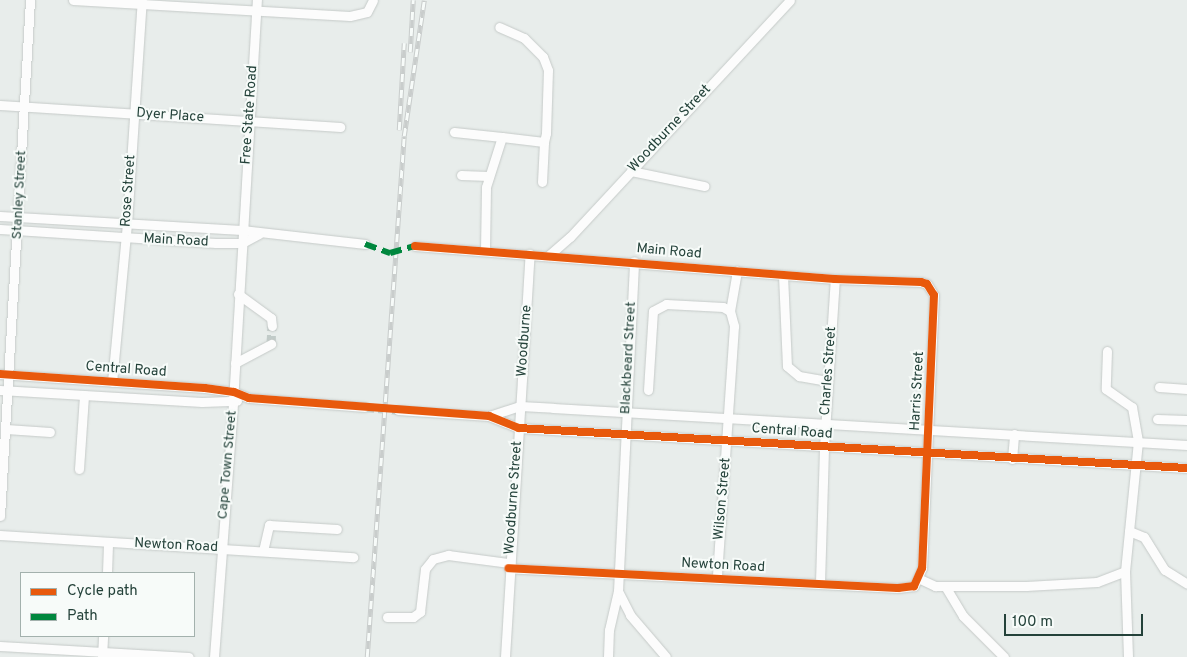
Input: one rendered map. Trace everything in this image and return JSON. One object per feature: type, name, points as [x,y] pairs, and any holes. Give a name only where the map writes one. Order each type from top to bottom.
[{"type":"street","name":"Stanley Street","points":[[0,516],[6,429],[4,374],[19,218],[30,0]]},
{"type":"street","points":[[73,0],[142,2],[256,12],[350,16],[367,12],[373,0]]},
{"type":"street","name":"Free State Road","points":[[242,243],[257,0]]},
{"type":"street","name":"Woodburne Street","points":[[548,256],[570,237],[788,1]]},
{"type":"street","name":"Rose Street","points":[[112,382],[128,223],[133,113],[142,2]]},
{"type":"street","points":[[499,27],[524,38],[543,57],[548,70],[542,182]]},
{"type":"street","name":"Dyer Place","points":[[0,105],[340,127]]},
{"type":"street","points":[[454,132],[544,142]]},
{"type":"street","points":[[485,251],[488,176],[502,137]]},
{"type":"street","points":[[631,171],[704,186]]},
{"type":"street","points":[[461,175],[488,176]]},
{"type":"street","name":"Main Road","points":[[0,216],[242,230],[259,234],[365,244]]},
{"type":"street","name":"Main Road","points":[[0,229],[126,238],[242,243]]},
{"type":"street","points":[[242,243],[259,234]]},
{"type":"street","name":"Cape Town Street","points":[[214,657],[234,392],[242,243]]},
{"type":"street","name":"Main Road","points":[[415,246],[634,261],[835,279],[921,282]]},
{"type":"street","name":"Woodburne","points":[[519,428],[530,254]]},
{"type":"street","name":"Blackbeard Street","points":[[618,591],[634,261]]},
{"type":"street","name":"Wilson Street","points":[[717,578],[728,440],[734,326],[730,311],[737,270]]},
{"type":"street","points":[[783,275],[787,366],[799,376],[828,381]]},
{"type":"street","name":"Charles Street","points":[[820,583],[825,425],[835,279]]},
{"type":"street","name":"Harris Street","points":[[920,578],[935,304],[931,288],[921,282]]},
{"type":"street","points":[[238,294],[271,318],[272,326]]},
{"type":"street","points":[[648,390],[653,311],[666,304],[723,308],[730,311]]},
{"type":"street","points":[[235,363],[271,344]]},
{"type":"street","points":[[1107,351],[1106,388],[1132,407],[1138,441],[1125,571],[1128,657]]},
{"type":"street","name":"Central Road","points":[[4,374],[234,392],[249,398],[365,408]]},
{"type":"street","points":[[1159,387],[1187,389]]},
{"type":"street","name":"Central Road","points":[[4,390],[233,402],[249,398]]},
{"type":"street","points":[[79,469],[84,395]]},
{"type":"street","name":"Central Road","points":[[488,416],[520,406],[728,420],[928,429],[1187,445]]},
{"type":"street","name":"Central Road","points":[[398,410],[488,416],[519,428],[728,440],[928,455],[1187,468]]},
{"type":"street","points":[[1157,419],[1187,420]]},
{"type":"street","name":"Woodburne Street","points":[[505,657],[509,566],[519,428]]},
{"type":"street","points":[[6,429],[50,432]]},
{"type":"street","points":[[1012,459],[1014,434]]},
{"type":"street","points":[[263,551],[269,526],[337,529]]},
{"type":"street","points":[[1129,530],[1144,538],[1165,570],[1187,584]]},
{"type":"street","name":"Newton Road","points":[[0,535],[352,557]]},
{"type":"street","points":[[106,572],[108,542]]},
{"type":"street","name":"Newton Road","points":[[387,617],[413,617],[420,612],[426,569],[433,559],[448,555],[509,566],[618,574],[906,588],[914,586],[920,578]]},
{"type":"street","points":[[920,578],[930,586],[1097,582],[1114,578],[1125,571]]},
{"type":"street","points":[[946,586],[963,616],[1004,657]]},
{"type":"street","points":[[608,657],[609,630],[618,591]]},
{"type":"street","points":[[618,591],[630,615],[666,657]]},
{"type":"street","points":[[102,654],[103,637]]},
{"type":"street","points":[[0,646],[102,654],[189,657]]},
{"type":"tunnel","points":[[271,344],[272,326]]},
{"type":"tunnel","points":[[365,407],[398,410]]},
{"type":"railway","points":[[410,52],[413,0]]},
{"type":"railway","points":[[367,657],[404,136],[424,0]]},
{"type":"railway","points":[[399,130],[404,43]]},
{"type":"marked path","points":[[365,244],[390,253],[415,246]]},
{"type":"cycle path","points":[[415,246],[835,279],[921,282],[927,284],[934,295],[922,568],[914,586],[898,588],[509,568]]},
{"type":"cycle path","points":[[0,374],[205,388],[234,392],[249,398],[489,416],[519,428],[1187,468]]}]
